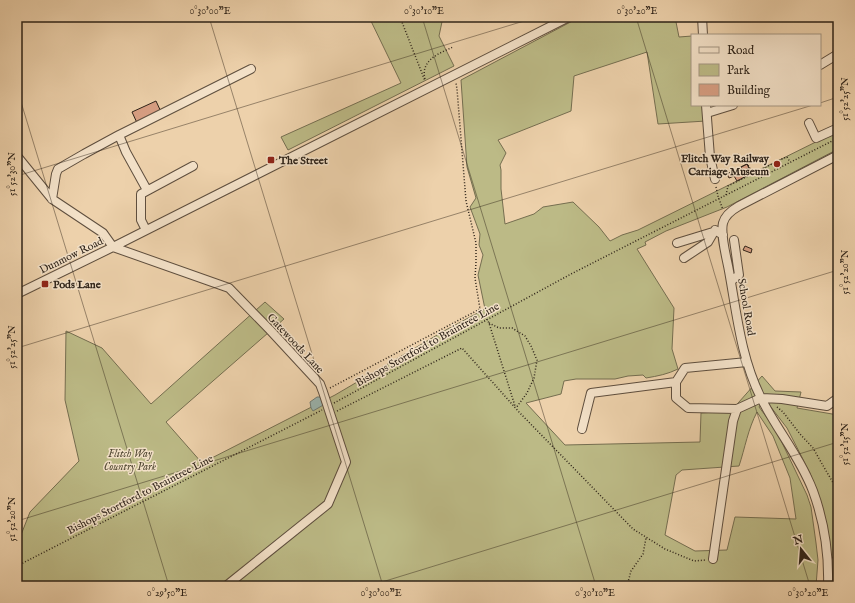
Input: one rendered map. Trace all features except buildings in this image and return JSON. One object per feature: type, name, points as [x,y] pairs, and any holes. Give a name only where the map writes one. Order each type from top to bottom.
[{"type":"street","points":[[17,156],[52,199],[103,233],[113,247],[569,17]]},
{"type":"street","points":[[702,17],[703,34]]},
{"type":"street","points":[[821,64],[838,54]]},
{"type":"street","points":[[52,199],[58,169],[77,157],[119,135],[251,69]]},
{"type":"street","points":[[715,179],[710,157],[707,109],[726,106]]},
{"type":"street","points":[[809,123],[816,138],[838,128]]},
{"type":"street","points":[[119,135],[126,152],[148,190]]},
{"type":"street","points":[[726,217],[731,211],[739,206],[838,155]]},
{"type":"street","points":[[146,230],[141,220],[141,194],[193,166]]},
{"type":"street","name":"School Road","points":[[726,217],[723,223],[723,235],[742,344],[752,378],[765,398],[809,481],[821,514],[826,539],[828,586]]},
{"type":"street","points":[[677,243],[713,232],[715,230],[723,235]]},
{"type":"street","points":[[684,258],[705,245],[713,232]]},
{"type":"street","points":[[731,281],[739,275],[734,240]]},
{"type":"street","name":"Gatewoods Lane","points":[[113,247],[229,288],[320,384],[323,392],[346,462],[328,504],[226,586]]},
{"type":"street","name":"Dunmow Road","points":[[17,294],[113,247]]},
{"type":"street","points":[[747,362],[685,368],[676,382],[676,398],[688,408],[737,409],[765,398],[827,406],[838,398]]},
{"type":"street","points":[[582,429],[591,393],[676,382]]},
{"type":"street","points":[[713,559],[733,421],[737,409]]},
{"type":"path","points":[[400,17],[428,88]]},
{"type":"path","points":[[428,88],[424,75],[425,66],[429,60],[436,55],[453,47]]},
{"type":"path","points":[[454,75],[457,89],[466,201],[476,243],[474,278],[480,309],[489,323],[516,408]]},
{"type":"path","name":"Bishops Stortford to Braintree Line","points":[[17,566],[329,411],[571,274],[838,138]]},
{"type":"path","points":[[738,154],[748,165],[753,174]]},
{"type":"path","points":[[726,195],[728,186],[787,157],[790,162]]},
{"type":"path","points":[[715,179],[719,198],[726,217]]},
{"type":"path","points":[[323,392],[480,309]]},
{"type":"path","points":[[489,323],[499,328],[512,328],[525,336],[537,360],[534,378],[527,393],[516,408]]},
{"type":"path","points":[[329,411],[462,348],[516,408],[633,529],[665,549],[694,561],[713,559]]},
{"type":"path","points":[[765,398],[784,412],[800,434],[813,448],[838,491]]},
{"type":"path","points":[[627,586],[631,572],[642,554],[646,538]]},
{"type":"green space","points":[[369,17],[407,17],[408,20],[412,17],[443,17],[439,36],[454,66],[288,150],[281,137],[401,83]]},
{"type":"green space","name":"Flitch Way Country Park","points":[[580,17],[675,17],[679,37],[691,36],[691,106],[705,106],[706,121],[658,124],[647,52],[574,76],[571,111],[498,140],[506,153],[500,165],[505,224],[534,214],[543,207],[573,202],[599,227],[610,241],[638,230],[838,131],[838,149],[727,207],[666,231],[645,242],[646,245],[637,249],[674,308],[672,349],[678,369],[663,375],[646,378],[643,375],[615,379],[576,379],[564,381],[561,394],[526,403],[565,445],[700,442],[701,413],[731,411],[762,376],[775,391],[801,392],[797,408],[838,415],[838,495],[836,496],[838,499],[838,567],[828,550],[824,517],[810,473],[787,428],[767,402],[766,395],[759,407],[776,430],[807,495],[811,507],[818,560],[816,586],[17,586],[17,545],[30,512],[79,461],[65,400],[66,331],[102,348],[151,404],[265,302],[284,319],[166,422],[202,463],[335,395],[444,331],[485,309],[478,275],[483,255],[479,245],[480,234],[470,207],[476,198],[467,167],[461,80]],"holes":[[[757,412],[773,436],[790,478],[796,519],[735,517],[727,550],[695,551],[665,535],[676,475],[682,470],[739,466],[749,432]]]},
{"type":"water","points":[[317,397],[321,397],[325,404],[313,411],[310,402]]},
{"type":"place","name":"The Street","points":[[271,160]]},
{"type":"place","name":"Flitch Way Railway Carriage Museum","points":[[777,164]]},
{"type":"place","name":"Pods Lane","points":[[45,284]]}]
